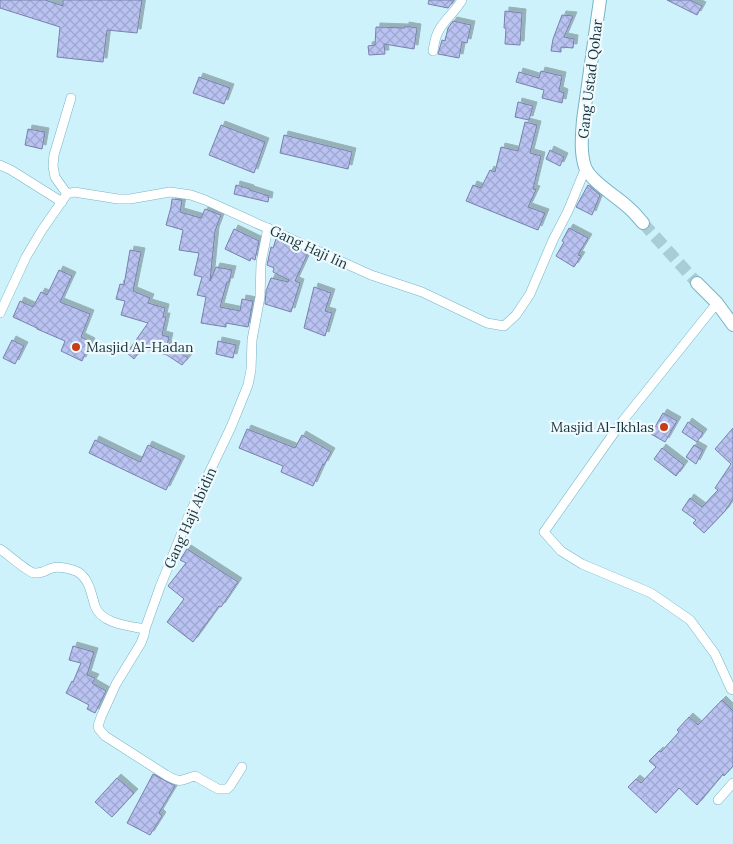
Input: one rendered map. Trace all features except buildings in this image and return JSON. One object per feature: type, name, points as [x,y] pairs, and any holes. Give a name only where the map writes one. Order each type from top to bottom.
[{"type":"street","points":[[433,51],[437,33],[462,0]]},
{"type":"street","name":"Gang Ustad Qohar","points":[[586,167],[582,140],[583,120],[600,0]]},
{"type":"street","points":[[64,198],[52,166],[71,98]]},
{"type":"street","points":[[0,165],[64,198]]},
{"type":"street","points":[[586,167],[592,177],[630,209],[643,223]]},
{"type":"street","name":"Gang Haji Iin","points":[[64,198],[74,192],[118,199],[140,198],[170,192],[191,195],[370,275],[422,292],[487,323],[504,326],[516,316],[530,294],[586,167]]},
{"type":"street","points":[[0,313],[26,257],[64,198]]},
{"type":"street","name":"Gang Haji Abidin","points":[[242,767],[226,789],[218,788],[195,776],[184,781],[174,780],[104,736],[98,726],[116,684],[141,643],[154,602],[189,515],[248,385],[251,370],[252,340],[260,297],[261,263],[268,228]]},
{"type":"street","points":[[697,283],[717,303],[733,325]]},
{"type":"street","points":[[717,303],[621,423],[544,532],[561,551],[582,564],[651,593],[690,620],[715,654],[733,690]]},
{"type":"street","points":[[0,549],[31,572],[41,573],[56,567],[78,572],[88,582],[95,607],[101,614],[112,621],[128,627],[145,629]]},
{"type":"street","points":[[718,800],[733,783]]},
{"type":"tunnel","points":[[643,223],[697,283]]},
{"type":"place","name":"Masjid Al-Hadan","points":[[76,347]]},
{"type":"place","name":"Masjid Al-Ikhlas","points":[[664,427]]}]
